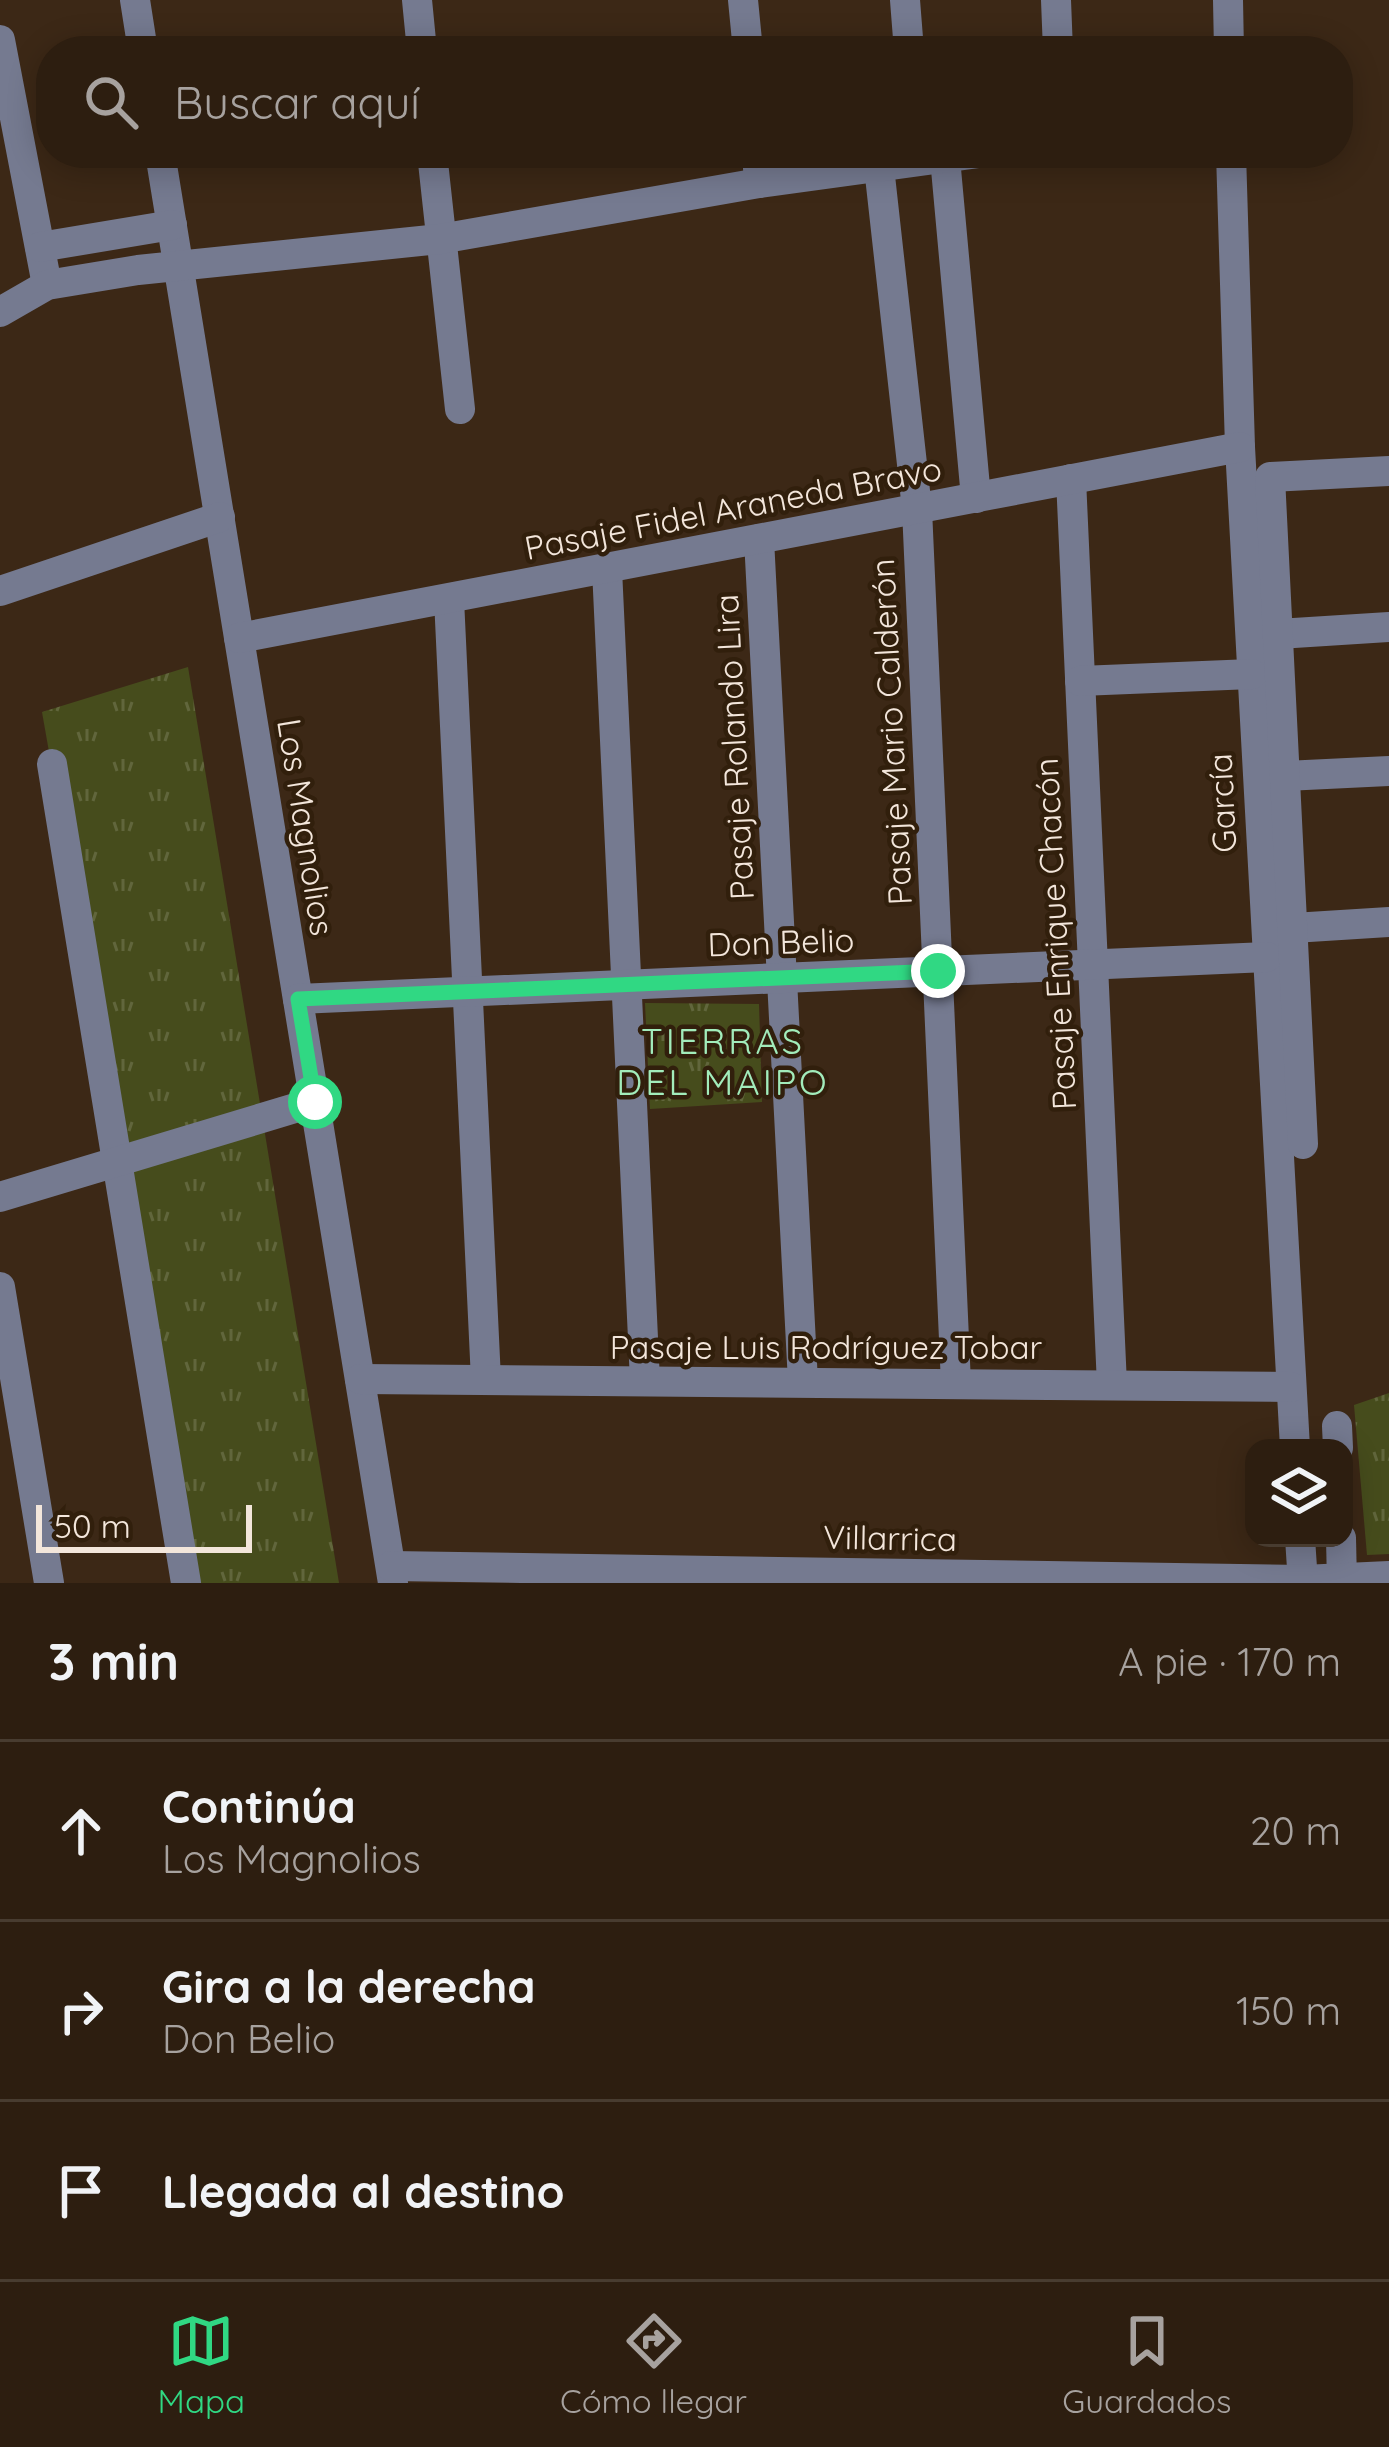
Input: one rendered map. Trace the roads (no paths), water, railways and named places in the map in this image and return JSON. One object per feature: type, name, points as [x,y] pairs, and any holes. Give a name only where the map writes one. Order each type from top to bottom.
[{"type":"street","points":[[135,0],[141,36]]},
{"type":"street","points":[[417,0],[421,36]]},
{"type":"street","points":[[743,0],[747,36]]},
{"type":"street","points":[[905,0],[909,36]]},
{"type":"street","points":[[1056,0],[1057,36]]},
{"type":"street","points":[[1228,0],[1229,36]]},
{"type":"street","points":[[0,40],[47,285]]},
{"type":"street","name":"Los Magnolios","points":[[162,168],[392,1574]]},
{"type":"street","points":[[433,168],[460,410]]},
{"type":"street","points":[[0,312],[47,285],[178,263],[440,239],[758,168]]},
{"type":"street","name":"Pasaje Mario Calderón","points":[[879,168],[917,509],[956,1384]]},
{"type":"street","points":[[929,168],[976,497]]},
{"type":"street","name":"García","points":[[1232,168],[1240,447],[1294,1439]]},
{"type":"street","points":[[40,247],[172,225]]},
{"type":"street","name":"Pasaje Fidel Araneda Bravo","points":[[239,638],[1240,447]]},
{"type":"street","name":"García","points":[[1304,1144],[1270,477],[1389,471]]},
{"type":"street","name":"Pasaje Enrique Chacón","points":[[1071,479],[1112,1385]]},
{"type":"street","points":[[0,591],[220,518]]},
{"type":"street","name":"Pasaje Rolando Lira","points":[[759,539],[802,1382]]},
{"type":"street","points":[[607,568],[644,1381]]},
{"type":"street","points":[[449,599],[486,1380]]},
{"type":"street","points":[[1278,634],[1389,627]]},
{"type":"street","points":[[1080,681],[1252,674]]},
{"type":"street","points":[[52,764],[186,1583]]},
{"type":"street","points":[[1285,776],[1389,771]]},
{"type":"street","points":[[1292,928],[1389,922]]},
{"type":"street","name":"Don Belio","points":[[298,999],[1267,957]]},
{"type":"street","points":[[0,1197],[315,1102]]},
{"type":"street","points":[[0,1287],[49,1583]]},
{"type":"street","name":"Pasaje Luis Rodríguez Tobar","points":[[360,1379],[1291,1387]]},
{"type":"street","points":[[1301,1547],[1303,1582]]},
{"type":"street","points":[[1341,1547],[1342,1581]]},
{"type":"street","name":"Villarrica","points":[[392,1574],[1303,1582],[1389,1576]]},
{"type":"district","name":"TIERRAS DEL MAIPO","points":[[723,1062]]}]
